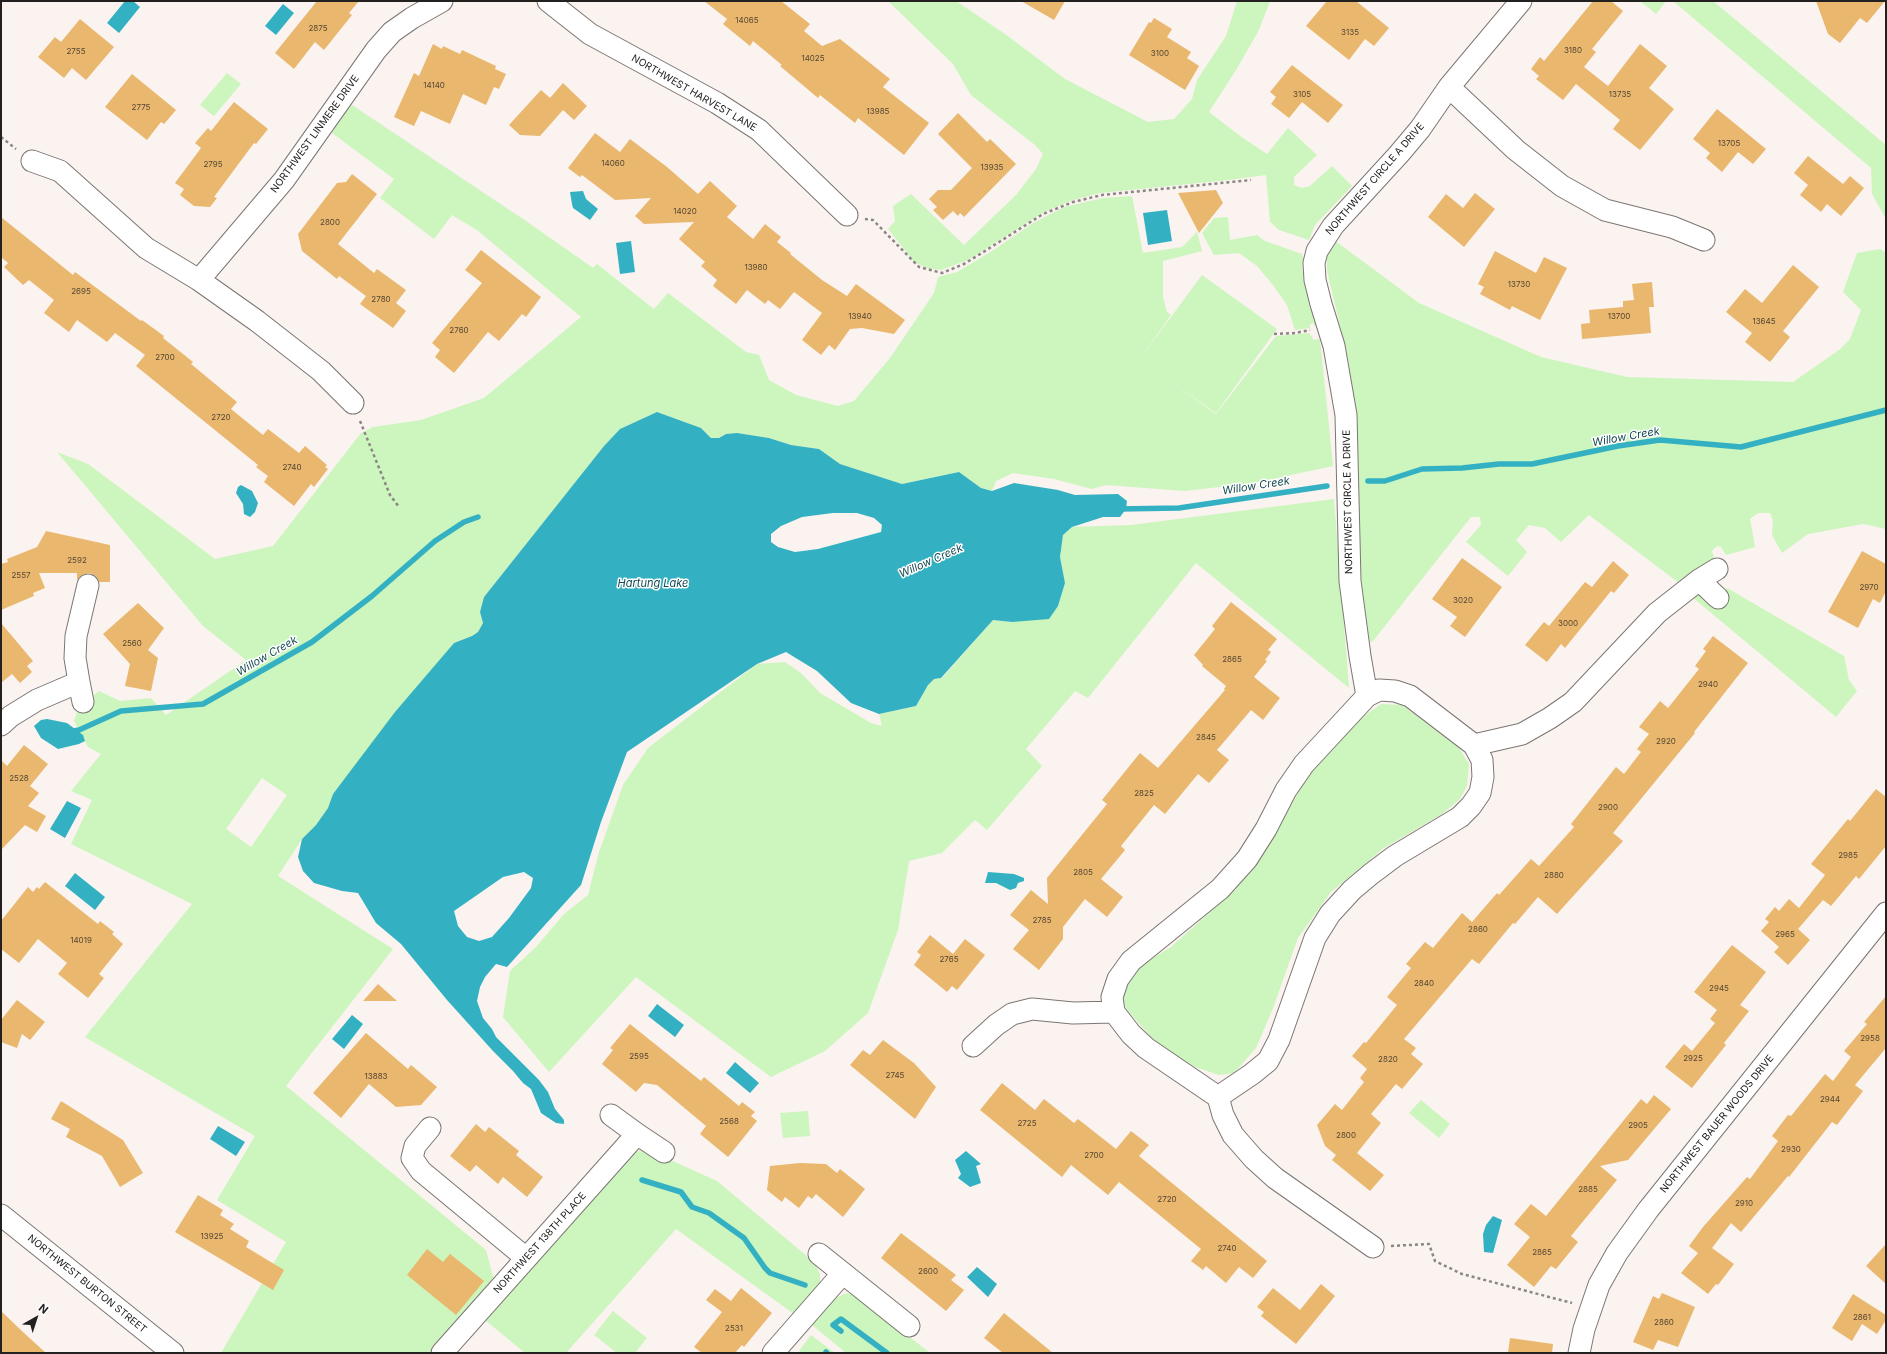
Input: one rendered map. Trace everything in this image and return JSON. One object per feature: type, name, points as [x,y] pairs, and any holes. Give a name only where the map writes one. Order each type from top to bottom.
[{"type":"street","name":"NORTHWEST LINMERE DRIVE","points":[[199,280],[284,180],[376,50],[392,32],[412,18],[442,1]]},
{"type":"street","name":"NORTHWEST HARVEST LANE","points":[[548,1],[590,34],[717,103],[759,130],[846,215]]},
{"type":"street","name":"NORTHWEST CIRCLE A DRIVE","points":[[1368,696],[1360,656],[1350,581],[1346,415],[1334,346],[1315,280],[1314,263],[1317,251],[1333,226],[1420,129],[1449,87],[1522,1]]},
{"type":"street","points":[[1449,87],[1516,150],[1562,186],[1605,210],[1672,227],[1704,240]]},
{"type":"street","points":[[32,161],[60,171],[126,232],[146,248],[199,280],[257,321],[321,371],[353,403]]},
{"type":"street","points":[[1474,745],[1522,734],[1550,718],[1573,702],[1657,613],[1717,568]]},
{"type":"street","points":[[1699,580],[1718,598]]},
{"type":"street","points":[[83,702],[75,658],[76,636],[88,585]]},
{"type":"street","points":[[1,725],[11,716],[37,700],[79,682]]},
{"type":"street","points":[[1218,1097],[1252,1074],[1268,1061],[1280,1040],[1315,938],[1330,914],[1352,890],[1370,874],[1395,856],[1460,816],[1471,806],[1480,793],[1483,777],[1482,760],[1474,745],[1410,696],[1395,691],[1379,690],[1368,696],[1304,764],[1286,790],[1266,830],[1247,859],[1220,889],[1201,906],[1131,961],[1118,979],[1112,996],[1114,1012],[1131,1034],[1146,1048],[1218,1097],[1223,1114],[1233,1135],[1254,1159],[1275,1178],[1373,1247]]},
{"type":"street","name":"NORTHWEST BAUER WOODS DRIVE","points":[[1579,1353],[1584,1328],[1599,1285],[1617,1253],[1648,1210],[1886,913]]},
{"type":"street","points":[[972,1046],[996,1025],[1012,1014],[1032,1009],[1074,1012],[1114,1012]]},
{"type":"street","points":[[611,1115],[664,1152]]},
{"type":"street","points":[[430,1128],[415,1146],[412,1158],[421,1171],[526,1258]]},
{"type":"street","name":"NORTHWEST 138TH PLACE","points":[[442,1353],[637,1134]]},
{"type":"street","name":"NORTHWEST BURTON STREET","points":[[1,1216],[160,1349]]},
{"type":"street","points":[[820,1254],[909,1326]]},
{"type":"street","points":[[773,1353],[843,1273]]},
{"type":"path","points":[[846,215],[873,220],[919,267],[942,273],[964,264],[985,252],[1043,214],[1073,202],[1102,195],[1251,180]]},
{"type":"path","points":[[1274,334],[1295,333],[1328,326]]},
{"type":"path","points":[[353,403],[390,495],[399,507]]},
{"type":"path","points":[[1373,1247],[1429,1244],[1435,1261],[1462,1274],[1591,1307]]},
{"type":"green space","points":[[888,1],[956,1],[1005,34],[1065,79],[1148,122],[1174,119],[1192,99],[1197,80],[1226,36],[1237,1],[1270,1],[1259,30],[1209,112],[1240,136],[1267,154],[1288,128],[1317,155],[1294,177],[1294,185],[1302,188],[1310,186],[1332,166],[1352,186],[1315,225],[1309,240],[1279,230],[1270,222],[1266,175],[1100,193],[1073,200],[1044,212],[968,260],[941,270],[927,268],[914,262],[888,229],[895,221],[893,206],[911,194],[964,245],[1016,195],[1036,169],[1043,154],[1035,145],[971,95],[953,64]]},
{"type":"green space","points":[[1640,1],[1666,1],[1656,14]]},
{"type":"green space","points":[[1673,1],[1713,1],[1886,145],[1886,219],[1872,194],[1871,168]]},
{"type":"green space","points":[[227,73],[241,84],[214,116],[200,105]]},
{"type":"green space","points":[[349,103],[526,221],[593,268],[597,264],[654,309],[668,293],[746,352],[759,355],[769,380],[796,395],[838,406],[854,401],[890,358],[934,293],[938,277],[957,272],[992,251],[1033,223],[1064,207],[1103,198],[1132,196],[1143,253],[1182,247],[1197,232],[1202,251],[1163,261],[1163,297],[1167,312],[1171,315],[1140,359],[1202,275],[1277,329],[1216,413],[1169,380],[1216,414],[1276,336],[1309,333],[1314,340],[1320,339],[1333,466],[1254,483],[1185,491],[1106,485],[1092,489],[1054,479],[1013,473],[996,481],[992,491],[981,488],[959,472],[902,484],[840,464],[819,449],[791,445],[769,438],[737,433],[726,434],[719,438],[711,438],[701,428],[657,412],[620,429],[604,446],[484,597],[480,612],[483,623],[478,632],[454,643],[333,794],[328,808],[316,825],[302,839],[278,876],[393,949],[286,1086],[486,1250],[494,1280],[430,1353],[221,1353],[286,1242],[217,1200],[255,1136],[85,1037],[192,904],[71,844],[92,800],[71,791],[101,754],[88,747],[74,721],[79,707],[99,691],[120,701],[151,698],[166,715],[246,660],[203,626],[57,452],[88,464],[215,559],[273,546],[361,433],[373,427],[421,420],[484,398],[581,317],[477,230],[452,215],[434,239],[380,198],[394,179],[332,133]],"holes":[[[262,778],[287,795],[251,847],[226,829]]]},
{"type":"green space","points":[[1228,217],[1230,240],[1257,235],[1265,241],[1302,254],[1302,269],[1317,326],[1315,327],[1313,323],[1310,324],[1310,328],[1295,330],[1287,305],[1273,285],[1257,266],[1239,253],[1214,255],[1202,233],[1214,218]]},
{"type":"green space","points":[[1334,240],[1419,303],[1541,357],[1627,377],[1793,382],[1839,350],[1850,339],[1861,310],[1843,292],[1857,253],[1880,249],[1886,253],[1886,529],[1863,524],[1808,534],[1782,553],[1772,535],[1773,521],[1770,513],[1758,513],[1750,519],[1755,547],[1726,555],[1721,547],[1717,546],[1712,551],[1714,558],[1679,583],[1589,515],[1561,542],[1545,528],[1529,525],[1516,540],[1527,552],[1508,576],[1466,542],[1481,525],[1480,517],[1471,517],[1373,641],[1367,643],[1358,548],[1349,363],[1327,271],[1327,253]]},
{"type":"green space","points":[[1334,499],[1349,688],[1196,563],[1088,698],[1075,691],[1026,749],[1042,766],[987,830],[975,820],[942,853],[909,861],[898,930],[868,1013],[825,1051],[771,1077],[636,977],[549,1072],[503,1017],[510,971],[536,947],[564,914],[588,895],[599,852],[623,785],[648,748],[757,664],[785,662],[801,673],[820,693],[871,723],[882,726],[879,714],[916,706],[928,685],[934,679],[942,678],[993,620],[1012,622],[1058,606],[1065,583],[1060,557],[1063,535],[1072,527],[1131,525]]},
{"type":"green space","points":[[1727,588],[1844,656],[1849,680],[1857,691],[1836,717],[1692,597],[1695,593],[1712,602]]},
{"type":"green space","points":[[1381,704],[1402,705],[1459,748],[1469,764],[1467,786],[1460,799],[1442,814],[1384,848],[1331,892],[1298,938],[1273,1008],[1256,1048],[1234,1073],[1219,1075],[1195,1067],[1158,1045],[1128,1011],[1121,998],[1135,969],[1171,947],[1236,889],[1270,844],[1301,787],[1319,759],[1357,721]]},
{"type":"green space","points":[[1421,1100],[1450,1124],[1439,1138],[1409,1113]]},
{"type":"green space","points":[[808,1111],[810,1136],[783,1138],[780,1113]]},
{"type":"green space","points":[[646,1149],[717,1181],[814,1262],[820,1274],[820,1282],[817,1289],[794,1314],[676,1229],[566,1353],[525,1353],[485,1320],[632,1153]]},
{"type":"green space","points":[[847,1293],[859,1297],[930,1353],[846,1353],[811,1324],[833,1299]]},
{"type":"green space","points":[[613,1311],[647,1338],[635,1353],[617,1353],[594,1335]]},
{"type":"green space","points":[[811,1335],[835,1353],[802,1353],[799,1351]]},
{"type":"water","points":[[125,1],[133,1],[140,7],[119,33],[107,23]]},
{"type":"water","points":[[283,4],[294,13],[276,35],[265,26]]},
{"type":"water","points":[[583,191],[586,199],[598,209],[590,220],[573,208],[572,204],[570,192]]},
{"type":"water","points":[[1167,210],[1172,241],[1148,245],[1143,213]]},
{"type":"water","points":[[631,241],[635,272],[620,274],[616,243]]},
{"type":"water","name":"Hartung Lake","points":[[657,412],[701,428],[711,438],[719,438],[726,434],[737,433],[769,438],[791,445],[819,449],[840,464],[902,484],[959,472],[981,488],[992,491],[1014,483],[1058,490],[1075,495],[1118,494],[1127,501],[1126,509],[1120,517],[1103,517],[1072,527],[1063,535],[1060,557],[1065,583],[1058,606],[1049,619],[1012,622],[993,620],[941,678],[934,679],[928,685],[916,706],[879,714],[851,703],[817,671],[786,652],[757,664],[627,752],[601,822],[581,885],[507,967],[496,964],[485,977],[480,987],[477,1001],[483,1018],[492,1029],[496,1037],[539,1080],[548,1092],[555,1109],[564,1120],[564,1124],[556,1123],[541,1113],[531,1089],[523,1083],[447,1000],[401,944],[376,923],[358,893],[342,891],[314,883],[303,871],[298,857],[302,839],[316,825],[328,808],[333,794],[395,712],[454,643],[478,632],[483,623],[480,612],[484,597],[604,446],[620,429]],"holes":[[[833,513],[857,513],[874,518],[882,525],[881,532],[818,549],[795,552],[778,547],[771,542],[771,534],[781,526],[802,517]],[[524,872],[533,878],[531,888],[509,918],[492,937],[479,941],[467,937],[458,926],[454,911],[503,877]]]},
{"type":"water","points":[[241,485],[252,491],[258,503],[255,512],[250,517],[244,514],[243,504],[236,493],[238,487]]},
{"type":"water","points":[[47,719],[67,723],[83,735],[85,741],[58,749],[41,738],[34,726],[41,720]]},
{"type":"water","points":[[67,801],[81,808],[65,838],[50,829]]},
{"type":"water","points":[[988,872],[1014,874],[1024,878],[1024,881],[1018,883],[1016,888],[1010,890],[996,883],[985,883]]},
{"type":"water","points":[[75,873],[105,897],[95,910],[65,886]]},
{"type":"water","points":[[657,1004],[684,1025],[675,1037],[648,1016]]},
{"type":"water","points":[[352,1015],[363,1024],[344,1049],[332,1039]]},
{"type":"water","points":[[735,1062],[759,1083],[750,1093],[726,1073]]},
{"type":"water","points":[[218,1126],[245,1142],[236,1156],[210,1139]]},
{"type":"water","points":[[966,1151],[981,1164],[976,1166],[981,1183],[970,1187],[958,1178],[961,1174],[955,1160]]},
{"type":"water","points":[[1493,1216],[1502,1220],[1493,1253],[1484,1252],[1483,1234],[1486,1225]]},
{"type":"water","points":[[977,1267],[997,1284],[988,1297],[967,1277]]},
{"type":"building","points":[[317,1],[359,1],[349,13],[352,15],[324,50],[315,42],[294,69],[275,53]]},
{"type":"building","points":[[704,1],[781,1],[810,24],[804,31],[822,46],[840,39],[890,79],[883,87],[929,123],[904,155],[858,118],[855,123],[820,95],[818,98],[753,41],[750,46],[723,24],[727,19]]},
{"type":"building","points":[[1021,1],[1065,1],[1054,20]]},
{"type":"building","points":[[1327,1],[1356,1],[1389,28],[1374,46],[1365,39],[1349,60],[1306,26]]},
{"type":"building","points":[[1593,1],[1611,1],[1623,11],[1592,49],[1596,52],[1584,67],[1608,86],[1640,44],[1667,66],[1649,88],[1674,109],[1640,150],[1613,129],[1620,120],[1576,84],[1563,100],[1536,79],[1539,76],[1531,69],[1540,57],[1544,61]]},
{"type":"building","points":[[1816,1],[1885,1],[1867,23],[1860,18],[1840,43],[1828,34]]},
{"type":"building","points":[[1154,18],[1172,29],[1167,37],[1191,52],[1187,58],[1199,66],[1185,90],[1129,55],[1149,22],[1151,23]]},
{"type":"building","points":[[80,19],[114,47],[86,80],[72,68],[64,78],[38,57],[55,37],[61,42]]},
{"type":"building","points":[[433,44],[442,49],[443,46],[460,54],[462,50],[496,66],[495,69],[506,74],[499,89],[494,87],[486,105],[463,94],[450,124],[421,111],[414,126],[394,117],[414,73],[419,76]]},
{"type":"building","points":[[1292,65],[1343,105],[1328,123],[1302,102],[1289,118],[1271,104],[1276,97],[1270,92]]},
{"type":"building","points":[[132,74],[176,110],[164,124],[161,122],[147,140],[105,107]]},
{"type":"building","points":[[563,83],[587,106],[574,120],[563,110],[540,136],[520,135],[509,125],[541,90],[550,98]]},
{"type":"building","points":[[234,102],[268,129],[256,144],[254,143],[214,197],[217,198],[210,207],[194,206],[180,195],[184,189],[175,183],[201,148],[195,143],[208,128],[211,131]]},
{"type":"building","points":[[1717,109],[1766,149],[1753,164],[1738,152],[1722,172],[1706,158],[1710,153],[1693,139]]},
{"type":"building","points":[[958,113],[987,142],[990,139],[1016,164],[964,217],[960,213],[958,216],[953,211],[943,220],[933,210],[937,207],[929,199],[938,190],[951,190],[972,168],[938,134]]},
{"type":"building","points":[[595,133],[620,152],[630,139],[667,167],[698,194],[710,181],[737,206],[727,217],[753,239],[765,224],[781,237],[777,242],[822,280],[847,296],[856,284],[905,320],[894,334],[862,328],[850,329],[835,350],[829,345],[821,355],[802,340],[822,313],[794,292],[780,309],[768,300],[765,304],[747,290],[736,304],[713,286],[717,280],[701,266],[705,262],[679,239],[694,222],[644,224],[635,216],[651,198],[615,200],[582,175],[580,177],[568,168]]},
{"type":"building","points":[[1808,156],[1843,184],[1850,176],[1864,188],[1841,216],[1827,204],[1821,212],[1800,195],[1808,185],[1794,173]]},
{"type":"building","points":[[352,174],[377,194],[338,244],[374,273],[377,269],[406,290],[396,303],[406,311],[393,328],[360,304],[366,296],[339,276],[337,279],[302,251],[298,234],[337,183],[346,182]]},
{"type":"building","points":[[1216,190],[1223,203],[1199,233],[1178,193]]},
{"type":"building","points":[[1475,193],[1495,209],[1464,247],[1428,217],[1446,194],[1463,208]]},
{"type":"building","points":[[1,217],[73,275],[75,272],[141,321],[142,320],[164,336],[163,338],[193,362],[191,364],[237,402],[231,409],[263,435],[268,429],[299,453],[305,446],[327,465],[325,467],[328,469],[314,487],[311,484],[294,506],[264,482],[268,476],[256,467],[258,465],[136,366],[145,355],[115,333],[107,342],[77,320],[69,332],[44,313],[54,300],[29,280],[23,285],[4,267],[8,263],[1,257]]},
{"type":"building","points":[[481,250],[541,297],[526,317],[522,314],[499,341],[488,332],[454,373],[435,357],[440,350],[432,343],[482,283],[465,270]]},
{"type":"building","points":[[1495,251],[1536,273],[1544,257],[1567,268],[1540,320],[1512,306],[1510,310],[1480,294],[1484,287],[1478,284]]},
{"type":"building","points":[[1793,265],[1819,287],[1783,331],[1790,337],[1770,362],[1745,342],[1752,333],[1726,312],[1745,289],[1762,303]]},
{"type":"building","points":[[1652,282],[1654,307],[1649,307],[1651,333],[1582,339],[1581,324],[1590,323],[1589,310],[1623,307],[1623,301],[1634,300],[1632,284]]},
{"type":"building","points":[[46,531],[110,545],[110,582],[99,582],[96,576],[90,573],[84,574],[77,580],[77,573],[39,573],[45,588],[33,593],[34,596],[1,610],[1,564],[8,562],[7,559],[37,547]]},
{"type":"building","points":[[1862,551],[1886,564],[1886,591],[1880,603],[1873,599],[1858,628],[1828,612]]},
{"type":"building","points":[[1462,558],[1502,587],[1465,637],[1450,626],[1457,617],[1432,599]]},
{"type":"building","points":[[1613,561],[1629,575],[1614,593],[1611,591],[1565,648],[1561,644],[1547,662],[1525,645],[1544,622],[1549,626],[1585,582],[1592,587]]},
{"type":"building","points":[[1231,602],[1277,639],[1268,650],[1271,652],[1265,660],[1267,661],[1254,677],[1280,698],[1263,720],[1251,710],[1217,750],[1229,760],[1209,783],[1198,774],[1165,814],[1154,805],[1121,846],[1125,850],[1101,879],[1123,897],[1107,917],[1085,899],[1063,927],[1063,939],[1039,970],[1013,949],[1029,930],[1010,915],[1031,890],[1048,904],[1047,878],[1107,804],[1102,800],[1140,753],[1158,768],[1225,690],[1224,689],[1226,686],[1202,666],[1203,665],[1194,655],[1215,629],[1212,626]]},
{"type":"building","points":[[138,603],[164,628],[148,650],[158,658],[151,691],[125,686],[130,664],[103,634]]},
{"type":"building","points":[[1,623],[33,661],[27,666],[32,672],[20,683],[12,674],[1,683]]},
{"type":"building","points":[[1713,636],[1748,663],[1694,732],[1695,733],[1613,833],[1623,841],[1557,914],[1538,897],[1515,924],[1513,923],[1479,964],[1472,959],[1404,1039],[1416,1048],[1411,1054],[1423,1064],[1402,1089],[1396,1084],[1371,1114],[1381,1123],[1357,1153],[1384,1175],[1370,1191],[1332,1160],[1336,1155],[1325,1146],[1317,1125],[1335,1104],[1342,1110],[1364,1082],[1360,1078],[1367,1069],[1352,1056],[1364,1042],[1366,1043],[1397,1005],[1387,997],[1411,968],[1406,964],[1425,942],[1433,948],[1462,913],[1472,922],[1497,893],[1499,895],[1531,859],[1539,866],[1574,827],[1571,824],[1616,767],[1624,774],[1641,752],[1637,749],[1649,734],[1639,727],[1660,701],[1668,708],[1699,669],[1695,666],[1706,651],[1703,649]]},
{"type":"building","points":[[24,745],[48,764],[30,786],[39,793],[28,806],[46,816],[37,832],[25,825],[1,850],[1,760],[7,766]]},
{"type":"building","points":[[1876,789],[1886,797],[1886,846],[1859,879],[1856,876],[1831,906],[1823,900],[1798,929],[1810,940],[1788,965],[1774,952],[1779,947],[1761,931],[1769,922],[1765,919],[1775,907],[1779,911],[1789,899],[1799,908],[1825,875],[1811,864],[1848,819],[1850,821]]},
{"type":"building","points":[[45,882],[98,924],[100,921],[114,932],[112,934],[123,944],[99,974],[104,978],[88,998],[58,974],[67,963],[38,939],[19,963],[1,949],[1,921],[28,887],[33,892],[37,887],[39,889]]},
{"type":"building","points":[[930,935],[953,954],[965,939],[985,955],[957,990],[952,986],[947,992],[914,965],[921,955],[917,952]]},
{"type":"building","points":[[1732,945],[1766,972],[1740,1005],[1749,1011],[1724,1043],[1726,1045],[1692,1088],[1665,1067],[1684,1044],[1692,1051],[1715,1023],[1710,1019],[1717,1010],[1694,992]]},
{"type":"building","points":[[378,984],[397,1001],[363,1001]]},
{"type":"building","points":[[1886,996],[1886,1048],[1855,1085],[1863,1091],[1837,1125],[1832,1122],[1789,1177],[1788,1176],[1741,1232],[1731,1223],[1712,1248],[1734,1264],[1718,1285],[1716,1284],[1708,1294],[1681,1273],[1698,1253],[1689,1246],[1703,1227],[1747,1177],[1750,1179],[1778,1141],[1772,1136],[1788,1115],[1791,1116],[1825,1074],[1833,1081],[1851,1057],[1844,1051],[1867,1024],[1864,1022]]},
{"type":"building","points":[[17,1000],[45,1022],[30,1040],[22,1034],[17,1048],[1,1042],[1,1020]]},
{"type":"building","points":[[630,1024],[701,1081],[704,1077],[739,1106],[742,1102],[755,1112],[751,1116],[757,1121],[728,1157],[700,1134],[706,1126],[657,1085],[644,1083],[636,1092],[602,1064],[613,1050],[610,1048]]},
{"type":"building","points":[[366,1033],[408,1069],[411,1065],[437,1087],[421,1105],[396,1107],[369,1084],[341,1118],[313,1093]]},
{"type":"building","points":[[883,1040],[914,1063],[936,1087],[915,1119],[850,1065],[863,1050],[870,1055]]},
{"type":"building","points":[[1002,1083],[1035,1110],[1044,1099],[1074,1123],[1078,1119],[1116,1149],[1131,1131],[1149,1145],[1139,1156],[1267,1261],[1253,1278],[1239,1267],[1226,1283],[1206,1266],[1203,1270],[1191,1261],[1201,1249],[1119,1182],[1108,1195],[1071,1165],[1062,1177],[980,1110]]},
{"type":"building","points":[[1654,1095],[1671,1109],[1628,1160],[1600,1166],[1617,1180],[1571,1236],[1578,1242],[1556,1269],[1551,1266],[1534,1287],[1507,1265],[1530,1237],[1514,1224],[1531,1204],[1546,1216],[1641,1099],[1647,1104]]},
{"type":"building","points":[[61,1101],[123,1140],[143,1173],[120,1187],[102,1156],[66,1137],[70,1129],[51,1119]]},
{"type":"building","points":[[476,1124],[485,1132],[489,1127],[519,1151],[516,1155],[543,1177],[527,1197],[503,1177],[498,1184],[476,1165],[470,1172],[450,1156]]},
{"type":"building","points":[[800,1163],[826,1164],[837,1173],[840,1169],[865,1189],[843,1217],[816,1194],[812,1199],[808,1196],[799,1208],[785,1197],[782,1202],[767,1190],[770,1166]]},
{"type":"building","points":[[198,1195],[223,1210],[220,1215],[234,1224],[230,1229],[249,1241],[246,1247],[284,1270],[273,1290],[175,1232]]},
{"type":"building","points":[[901,1233],[956,1275],[951,1280],[964,1290],[946,1311],[881,1258]]},
{"type":"building","points":[[1886,1244],[1886,1284],[1866,1266]]},
{"type":"building","points":[[427,1249],[443,1262],[450,1254],[484,1281],[456,1315],[407,1275]]},
{"type":"building","points":[[1321,1284],[1335,1296],[1296,1344],[1261,1316],[1264,1312],[1257,1307],[1273,1288],[1300,1310]]},
{"type":"building","points":[[741,1288],[772,1313],[744,1347],[742,1345],[735,1353],[702,1353],[694,1347],[722,1312],[706,1300],[715,1289],[731,1301]]},
{"type":"building","points":[[1662,1293],[1695,1307],[1678,1347],[1658,1340],[1653,1350],[1633,1342],[1653,1296],[1659,1299]]},
{"type":"building","points":[[1853,1294],[1886,1315],[1886,1320],[1877,1334],[1862,1324],[1852,1341],[1832,1328]]},
{"type":"building","points":[[1,1311],[24,1333],[46,1353],[1,1353]]},
{"type":"building","points":[[1004,1313],[1053,1353],[1003,1353],[984,1338]]},
{"type":"building","points":[[1510,1338],[1553,1344],[1552,1353],[1508,1353]]},
{"type":"waterway","name":"Willow Creek","points":[[1368,481],[1385,481],[1422,469],[1462,468],[1499,464],[1532,464],[1618,446],[1660,440],[1741,447],[1886,410]]},
{"type":"waterway","name":"Willow Creek","points":[[1118,509],[1179,508],[1327,486]]},
{"type":"waterway","name":"Willow Creek","points":[[69,732],[79,730],[121,711],[203,704],[312,642],[372,596],[435,541],[464,522],[478,517]]},
{"type":"waterway","points":[[642,1180],[681,1192],[692,1207],[709,1213],[744,1238],[770,1273],[805,1285]]},
{"type":"waterway","points":[[841,1331],[833,1325],[841,1319],[887,1353]]}]
